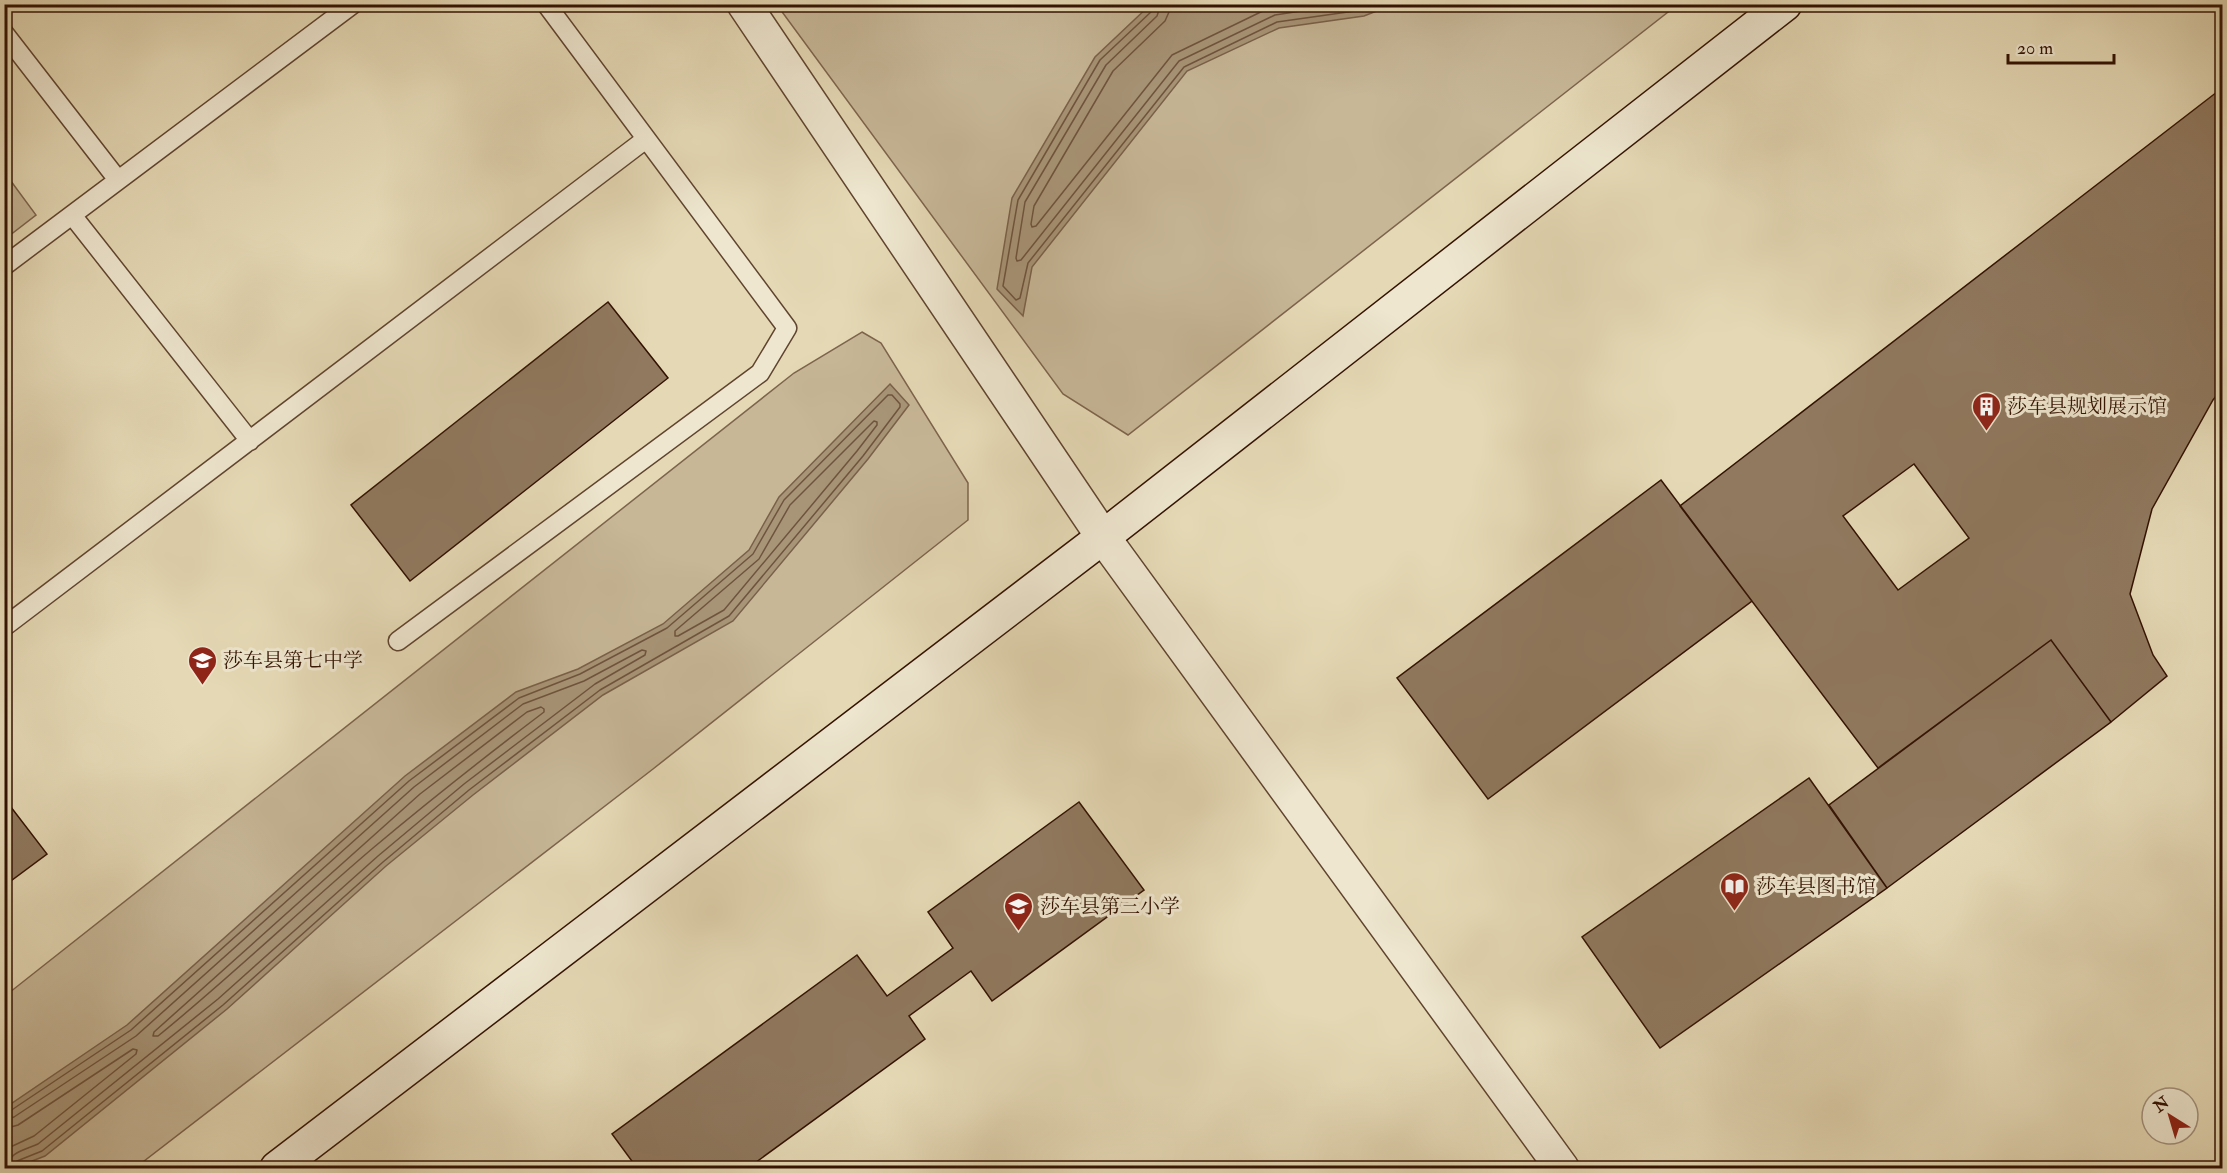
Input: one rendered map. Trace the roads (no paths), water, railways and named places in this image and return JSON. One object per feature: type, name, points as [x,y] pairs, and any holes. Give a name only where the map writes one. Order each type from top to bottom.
[{"type":"street","points":[[744,4],[1103,537],[1562,1168]]},
{"type":"street","points":[[278,1168],[1103,537],[1785,4]]},
{"type":"lane","points":[[4,266],[352,4]]},
{"type":"lane","points":[[399,640],[760,373],[787,328],[546,4]]},
{"type":"lane","points":[[4,33],[118,180]]},
{"type":"lane","points":[[4,627],[646,139]]},
{"type":"lane","points":[[72,215],[250,441]]},
{"type":"water","points":[[1150,5],[1392,5],[1364,16],[1279,28],[1187,71],[1032,267],[1023,316],[997,289],[1012,198],[1095,57]]},
{"type":"water","points":[[890,384],[909,405],[868,459],[733,621],[603,695],[473,795],[386,866],[227,1009],[45,1156],[14,1168],[5,1168],[5,1108],[127,1025],[405,776],[516,692],[578,669],[663,624],[749,550],[779,497]]},
{"type":"place","name":"莎车县规划展示馆","points":[[1986,432]]},
{"type":"place","name":"莎车县第七中学","points":[[202,686]]},
{"type":"place","name":"莎车县图书馆","points":[[1735,912]]},
{"type":"place","name":"莎车县第三小学","points":[[1019,932]]}]
